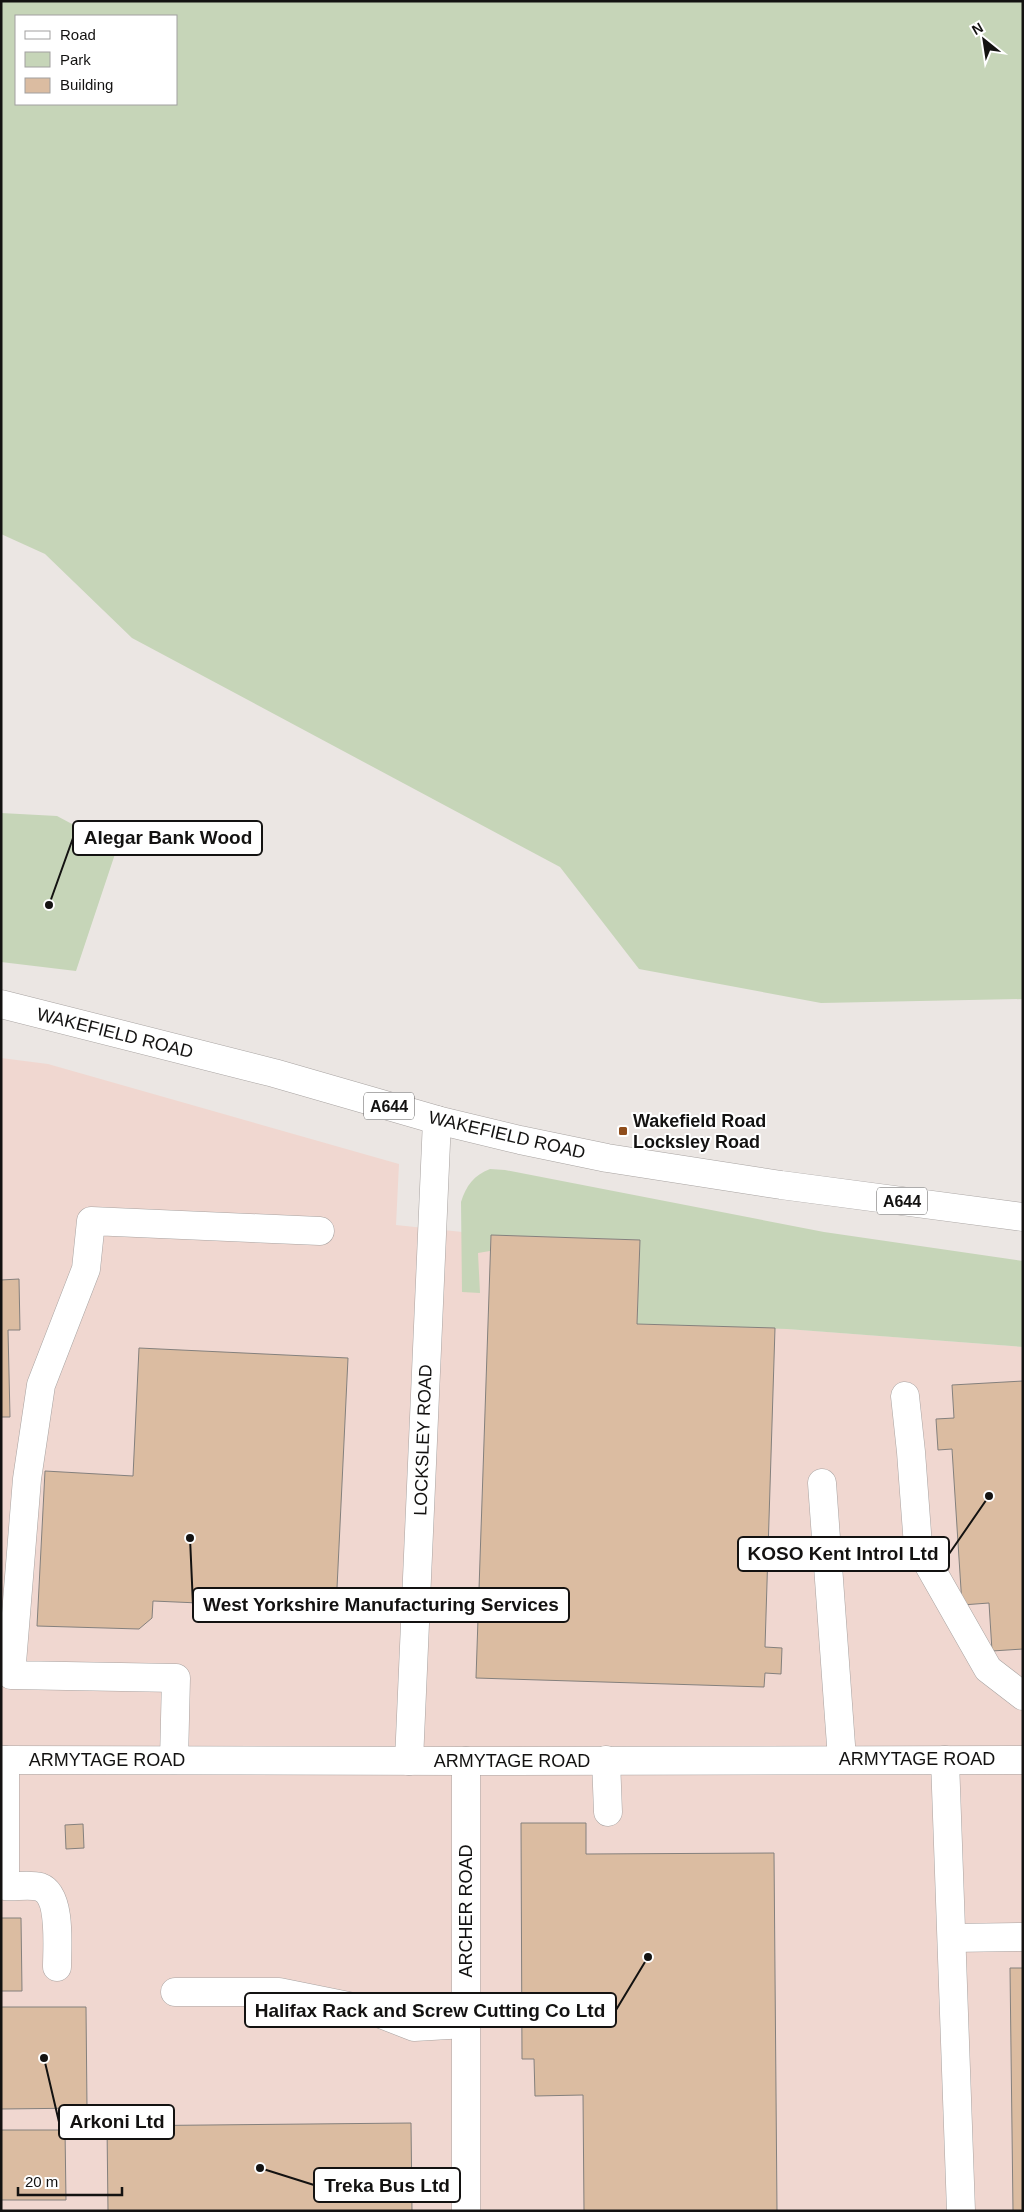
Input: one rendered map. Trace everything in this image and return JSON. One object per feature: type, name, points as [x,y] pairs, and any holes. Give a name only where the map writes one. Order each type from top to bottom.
[{"type":"street","name":"WAKEFIELD ROAD","points":[[1,1004],[274,1073],[437,1120],[520,1140],[616,1159],[781,1185],[1023,1217]]},
{"type":"street","name":"LOCKSLEY ROAD","points":[[409,1761],[437,1120]]},
{"type":"street","points":[[174,1760],[176,1678],[11,1675],[27,1479],[42,1385],[86,1269],[91,1221],[320,1232]]},
{"type":"street","points":[[905,1396],[918,1546],[988,1669],[1023,1696]]},
{"type":"street","points":[[822,1483],[842,1759]]},
{"type":"street","name":"ARMYTAGE ROAD","points":[[3,1760],[466,1762],[842,1759],[1023,1760]]},
{"type":"street","points":[[3,1760],[5,1886],[39,1887],[51,1896],[55,1912],[57,1967]]},
{"type":"street","points":[[606,1760],[608,1812]]},
{"type":"street","points":[[945,1760],[961,2211]]},
{"type":"street","name":"ARCHER ROAD","points":[[466,1762],[466,2211]]},
{"type":"street","points":[[952,1938],[1023,1937]]},
{"type":"street","points":[[175,1992],[279,1992],[373,2011],[414,2027],[466,2024]]},
{"type":"shaded area","points":[[1,1058],[48,1064],[399,1164],[396,1225],[491,1235],[640,1240],[638,1324],[775,1328],[1023,1347],[1023,2211],[1,2211]]},
{"type":"green space","points":[[1,1],[1023,1],[1023,999],[821,1003],[639,969],[560,867],[132,638],[45,554],[1,534]]},
{"type":"green space","points":[[1,813],[57,816],[117,848],[76,971],[1,962]]},
{"type":"green space","points":[[490,1169],[505,1170],[824,1232],[1023,1261],[1023,1347],[787,1329],[637,1324],[640,1240],[491,1235],[490,1251],[478,1253],[480,1293],[462,1292],[461,1202],[471,1182],[479,1174]]},
{"type":"building","points":[[491,1235],[640,1240],[637,1324],[775,1328],[765,1647],[782,1648],[781,1674],[765,1673],[764,1687],[476,1678]]},
{"type":"building","points":[[19,1279],[20,1330],[8,1330],[10,1417],[1,1417],[1,1280]]},
{"type":"building","points":[[139,1348],[348,1358],[336,1609],[153,1601],[152,1618],[139,1629],[37,1626],[45,1471],[133,1476]]},
{"type":"building","points":[[1023,1381],[1023,1649],[992,1651],[989,1603],[962,1605],[952,1449],[938,1450],[936,1419],[954,1418],[952,1385]]},
{"type":"building","points":[[521,1823],[586,1823],[586,1854],[774,1853],[777,2211],[584,2211],[583,2095],[535,2096],[534,2059],[522,2059]]},
{"type":"building","points":[[83,1824],[84,1848],[66,1849],[65,1825]]},
{"type":"building","points":[[1,1918],[21,1918],[22,1991],[1,1991]]},
{"type":"building","points":[[1010,1968],[1023,1968],[1023,2211],[1013,2211]]},
{"type":"building","points":[[1,2007],[86,2007],[87,2108],[1,2109]]},
{"type":"building","points":[[411,2123],[412,2211],[108,2211],[107,2126]]},
{"type":"building","points":[[1,2130],[65,2130],[66,2200],[1,2200]]},
{"type":"place","name":"Alegar Bank Wood","points":[[49,905]]},
{"type":"place","name":"Wakefield Road Locksley Road","points":[[623,1131]]},
{"type":"place","name":"KOSO Kent Introl Ltd","points":[[989,1496]]},
{"type":"place","name":"West Yorkshire Manufacturing Services","points":[[190,1538]]},
{"type":"place","name":"Halifax Rack and Screw Cutting Co Ltd","points":[[648,1957]]},
{"type":"place","name":"Arkoni Ltd","points":[[44,2058]]},
{"type":"place","name":"Treka Bus Ltd","points":[[260,2168]]}]
